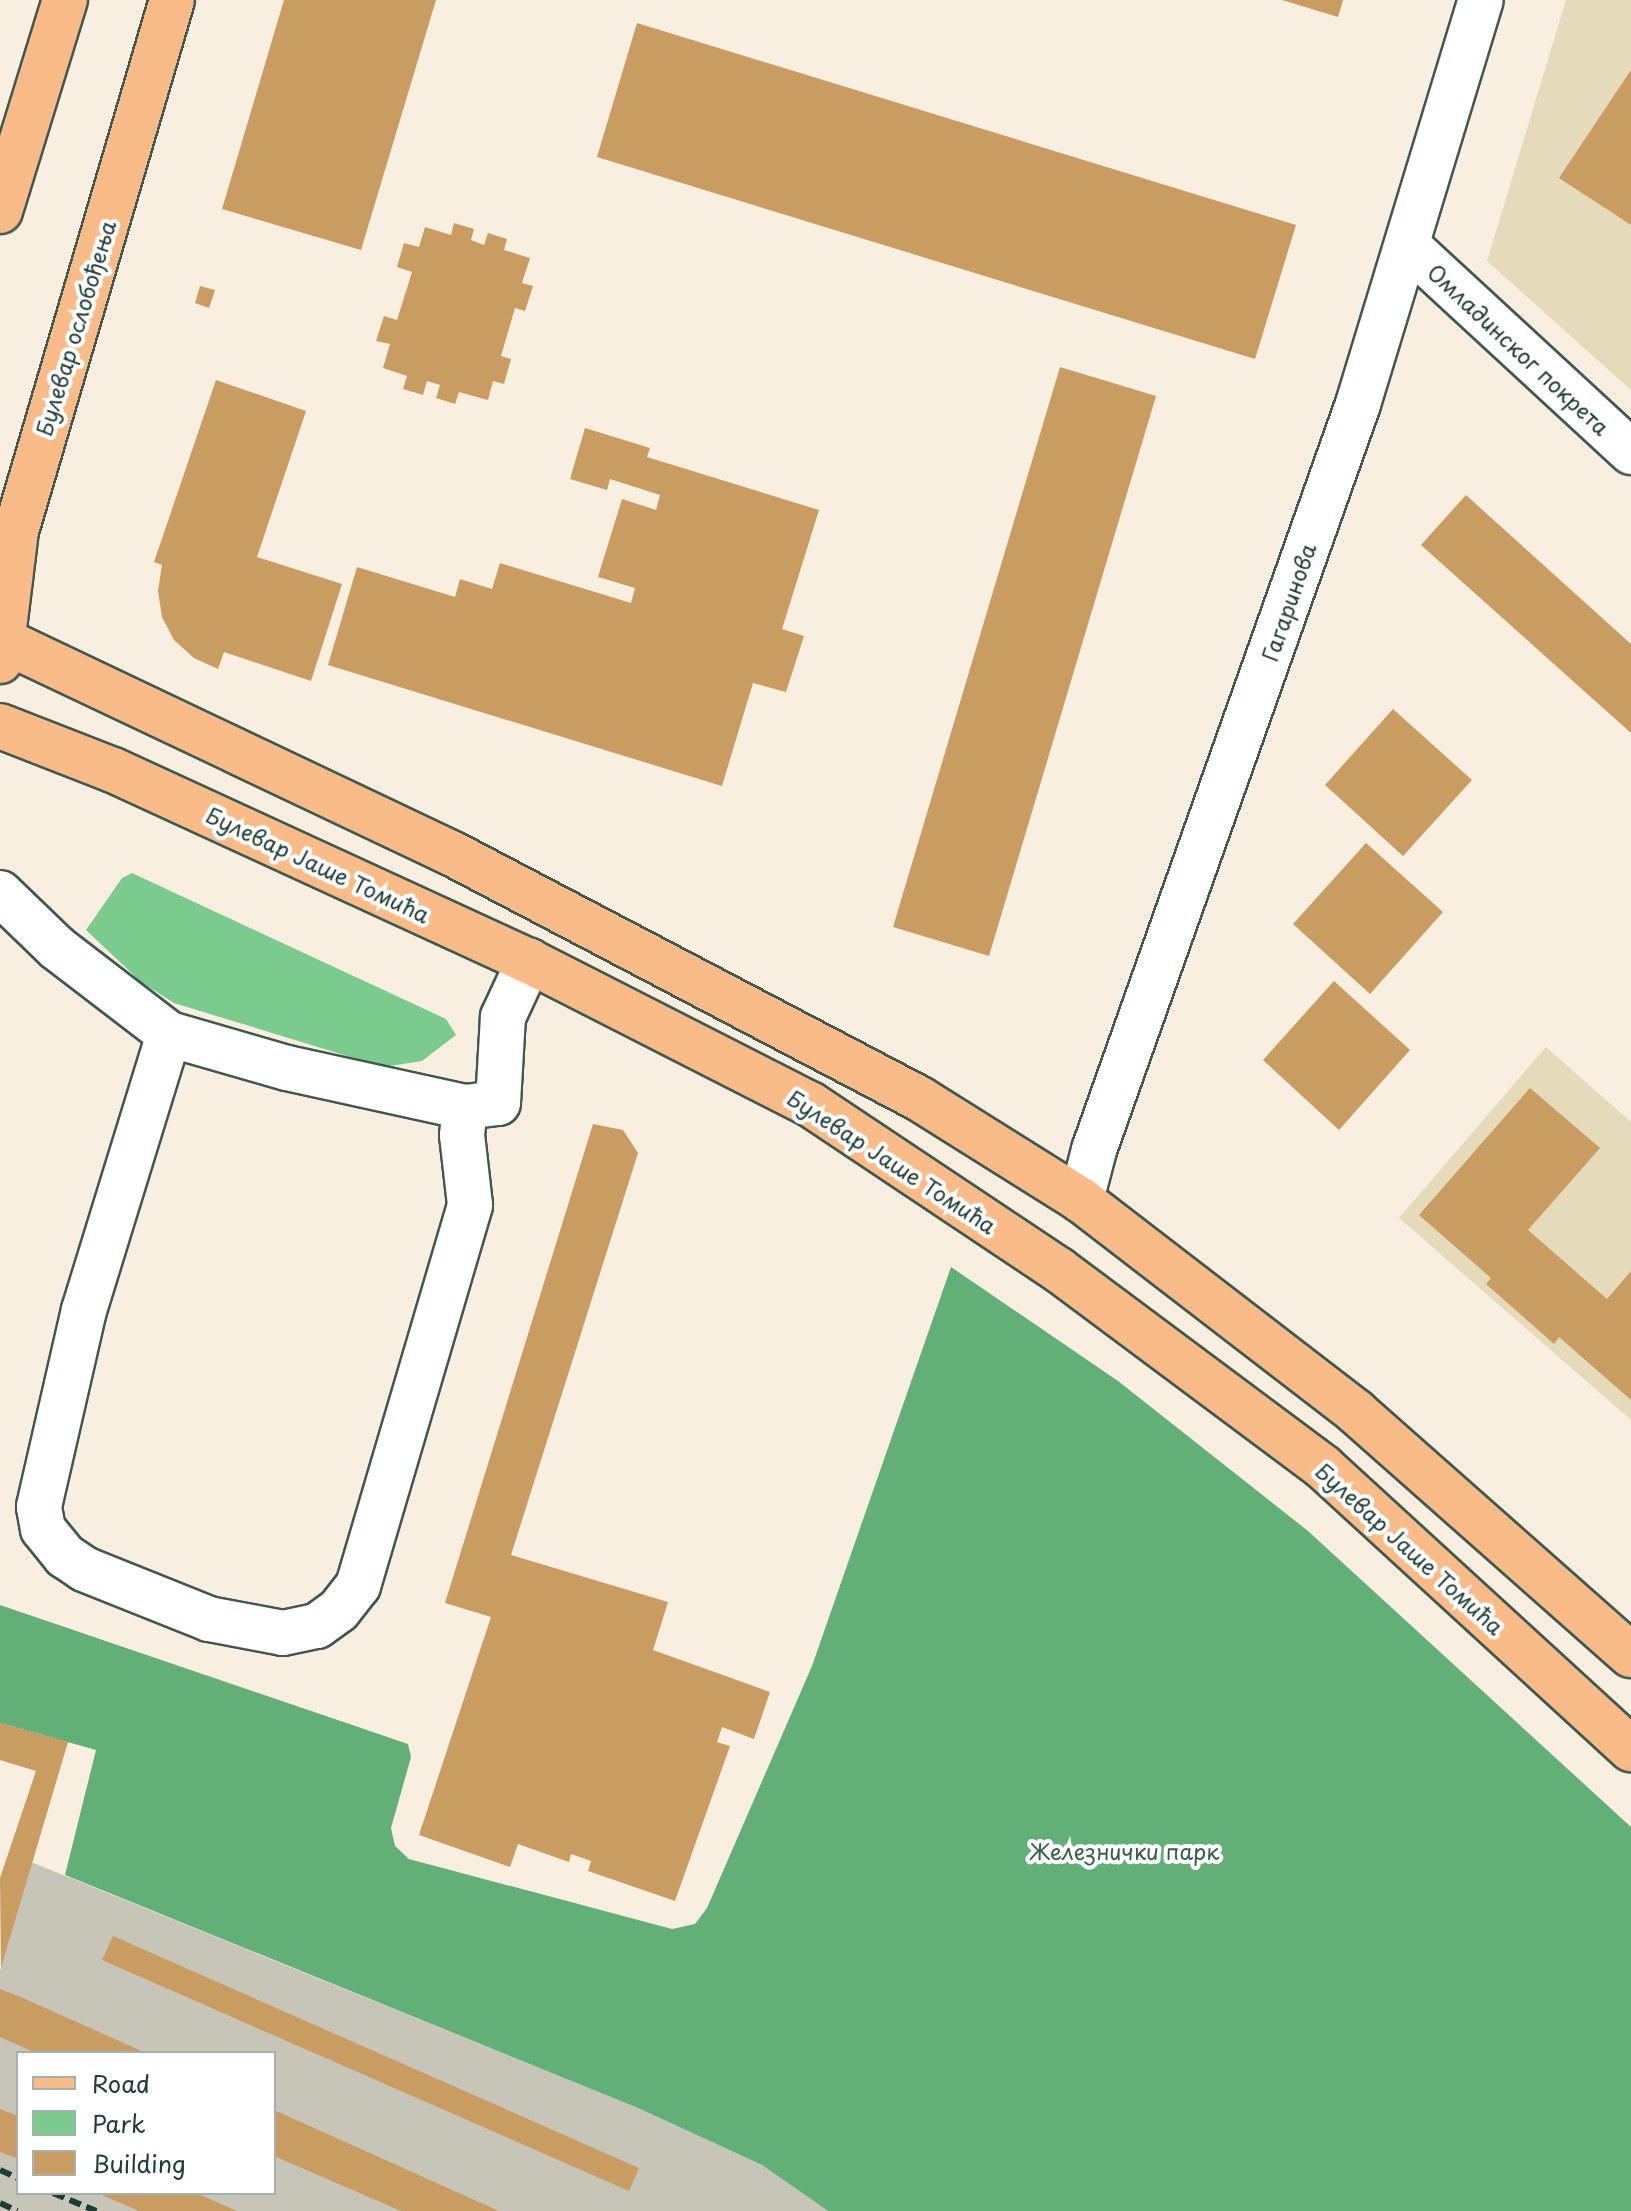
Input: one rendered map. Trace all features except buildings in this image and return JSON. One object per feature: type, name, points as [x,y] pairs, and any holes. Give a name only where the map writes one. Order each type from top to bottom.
[{"type":"main road","points":[[0,211],[65,0]]},
{"type":"main road","name":"Булевар ослобођења","points":[[1,647],[19,518],[172,0]]},
{"type":"main road","points":[[1,647],[467,862],[920,1099],[1081,1200],[1356,1412],[1631,1655]]},
{"type":"main road","name":"Булевар Јаше Томића","points":[[0,726],[104,766],[529,961],[810,1104],[1068,1277],[1323,1467],[1631,1749]]},
{"type":"street","name":"Гагаринова","points":[[1081,1200],[1094,1150],[1358,404],[1481,0]]},
{"type":"street","name":"Омладинског покрета","points":[[1408,246],[1631,452]]},
{"type":"street","points":[[0,893],[57,948],[169,1034],[287,1068],[465,1107],[498,1103],[503,1017],[529,961]]},
{"type":"street","points":[[169,1034],[84,1310],[39,1507],[43,1529],[65,1556],[84,1569],[209,1619],[283,1633],[317,1626],[339,1610],[358,1586],[470,1205],[462,1135],[465,1107]]},
{"type":"shaded area","points":[[1566,0],[1631,0],[1631,390],[1487,261]]},
{"type":"shaded area","points":[[1546,1047],[1631,1122],[1631,1420],[1399,1218]]},
{"type":"shaded area","points":[[31,1862],[638,2108],[762,2165],[828,2211],[0,2211],[0,1971]]},
{"type":"green space","points":[[132,873],[446,1019],[456,1035],[422,1061],[383,1067],[174,1003],[141,982],[86,930],[122,878]]},
{"type":"green space","name":"Железнички парк","points":[[951,1267],[1118,1381],[1308,1531],[1631,1827],[1631,2211],[828,2211],[762,2165],[638,2108],[65,1875],[96,1750],[0,1723],[0,1605],[408,1744],[411,1757],[391,1828],[395,1846],[409,1859],[672,1929],[695,1924],[707,1908],[812,1666]]},
{"type":"railway","points":[[0,2170],[16,2177]]},
{"type":"railway","points":[[58,2195],[96,2211]]},
{"type":"railway","points":[[0,2203],[17,2211]]}]
